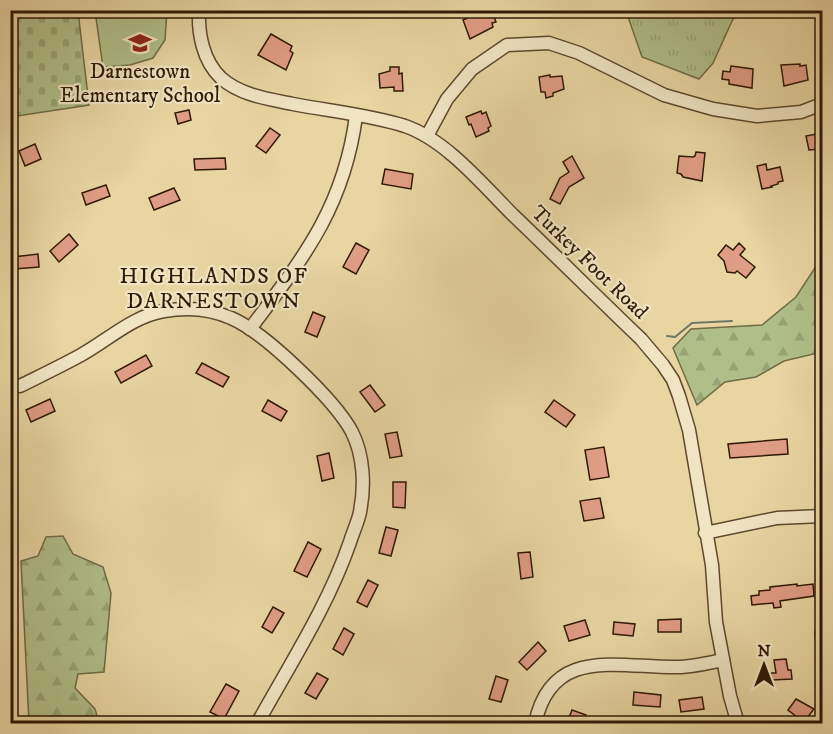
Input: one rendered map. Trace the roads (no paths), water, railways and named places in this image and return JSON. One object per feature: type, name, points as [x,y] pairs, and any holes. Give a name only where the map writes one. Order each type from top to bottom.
[{"type":"street","name":"Turkey Foot Road","points":[[199,10],[200,31],[205,54],[222,79],[242,92],[404,126],[427,136],[467,170],[641,339],[663,365],[679,396],[688,430],[712,565],[716,622],[738,723]]},
{"type":"street","points":[[427,136],[447,99],[472,69],[507,45],[549,44],[579,53],[664,95],[713,109],[757,116],[801,112],[822,104]]},
{"type":"street","points":[[250,329],[300,262],[325,221],[348,160],[356,116]]},
{"type":"street","points":[[20,386],[82,355],[132,323],[163,311],[191,308],[208,310],[231,318],[250,329],[293,365],[341,414],[352,434],[360,457],[363,476],[360,512],[340,571],[257,723]]},
{"type":"street","points":[[705,533],[777,518],[822,516]]},
{"type":"street","points":[[535,723],[547,692],[561,677],[572,671],[594,664],[679,667],[723,660]]},
{"type":"waterway","points":[[667,336],[675,337],[692,323],[732,321]]},
{"type":"place","name":"Darnestown Elementary School","points":[[140,43]]},
{"type":"district","name":"HIGHLANDS OF DARNESTOWN","points":[[214,288]]}]
